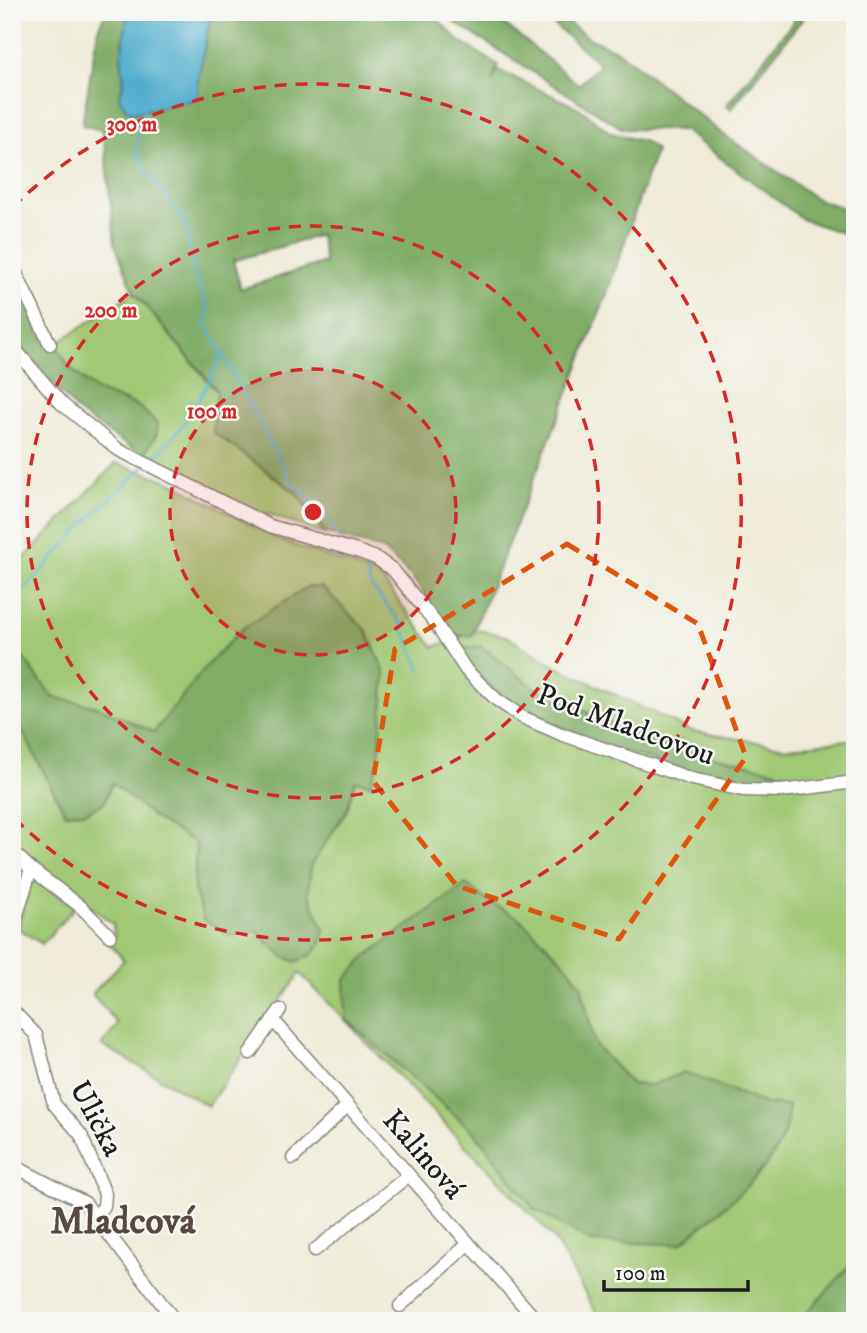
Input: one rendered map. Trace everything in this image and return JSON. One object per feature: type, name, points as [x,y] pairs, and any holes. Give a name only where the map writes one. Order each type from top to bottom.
[{"type":"street","points":[[12,265],[50,344]]},
{"type":"street","name":"Pod Mladcovou","points":[[12,346],[62,404],[119,450],[270,526],[376,558],[400,577],[434,621],[466,670],[497,700],[561,734],[692,779],[743,790],[781,791],[855,782]]},
{"type":"street","points":[[12,851],[80,906],[110,936]]},
{"type":"street","points":[[12,930],[31,869]]},
{"type":"street","name":"Ulička","points":[[12,1010],[36,1035],[54,1104],[81,1135],[104,1194],[104,1206],[96,1217]]},
{"type":"street","name":"Kalinová","points":[[250,1054],[276,1015],[347,1106],[531,1319]]},
{"type":"street","points":[[293,1158],[347,1106]]},
{"type":"street","points":[[12,1165],[77,1197],[96,1217],[175,1321]]},
{"type":"street","points":[[315,1250],[408,1176]]},
{"type":"street","points":[[400,1306],[468,1244]]},
{"type":"highlighted area","points":[[567,544],[698,624],[746,757],[619,939],[457,886],[373,781],[395,649]]},
{"type":"green space","points":[[106,12],[431,12],[458,40],[498,65],[492,82],[498,70],[579,108],[611,133],[645,142],[656,150],[604,302],[472,635],[454,636],[411,576],[383,550],[326,533],[297,493],[213,432],[217,391],[134,292],[115,245],[103,130],[82,125],[98,28]],"holes":[[[320,235],[325,262],[241,289],[233,261]]]},
{"type":"green space","points":[[438,12],[490,12],[579,85],[600,64],[539,12],[554,12],[589,38],[620,52],[720,132],[817,199],[855,212],[855,237],[804,220],[683,130],[623,129]]},
{"type":"green space","points":[[801,12],[808,12],[731,109],[726,106]]},
{"type":"green space","points":[[12,275],[47,345],[56,344],[68,366],[95,390],[138,406],[157,423],[157,433],[143,456],[79,413],[12,337]]},
{"type":"green space","points":[[134,292],[217,392],[213,432],[297,494],[325,535],[266,513],[261,516],[143,456],[157,433],[138,406],[95,390],[68,366],[56,344]]},
{"type":"green space","points":[[116,463],[169,481],[280,540],[379,575],[434,647],[478,630],[506,636],[555,666],[691,731],[787,747],[855,739],[855,1321],[601,1321],[553,1237],[300,973],[208,1106],[102,1045],[118,1024],[92,994],[124,960],[108,942],[114,936],[113,924],[12,845],[12,571]]},
{"type":"green space","points":[[307,587],[322,587],[367,631],[385,673],[379,760],[371,784],[355,781],[347,810],[311,865],[308,894],[324,929],[321,943],[312,955],[296,962],[282,956],[257,931],[231,936],[203,919],[194,888],[196,843],[157,820],[112,783],[104,803],[86,812],[65,813],[17,721],[12,723],[12,661],[23,658],[53,697],[98,707],[154,732],[208,664],[243,628]]},
{"type":"green space","points":[[481,646],[536,689],[657,744],[798,776],[771,785],[702,775],[599,744],[516,706],[472,670],[459,653],[465,648]]},
{"type":"green space","points":[[32,877],[75,907],[42,944],[18,928]]},
{"type":"green space","points":[[466,884],[490,903],[518,917],[565,963],[581,985],[595,1045],[632,1084],[652,1085],[684,1072],[766,1104],[789,1106],[784,1133],[767,1164],[724,1208],[680,1244],[591,1242],[534,1209],[476,1134],[346,1019],[345,980],[366,956]]},
{"type":"green space","points":[[855,1260],[855,1321],[799,1321]]},
{"type":"water","points":[[128,12],[212,12],[198,79],[198,99],[133,113],[127,110],[119,98],[124,81],[121,58]]},
{"type":"waterway","points":[[145,108],[139,125],[137,152],[147,173],[185,221],[194,272],[209,312],[206,324],[292,482],[325,513],[340,542]]},
{"type":"waterway","points":[[151,461],[173,437],[192,410],[222,353]]},
{"type":"waterway","points":[[12,603],[91,517],[144,467]]},
{"type":"waterway","points":[[350,555],[366,564],[369,583],[401,623],[421,670]]},
{"type":"district","name":"Mladcová","points":[[123,1220]]}]
